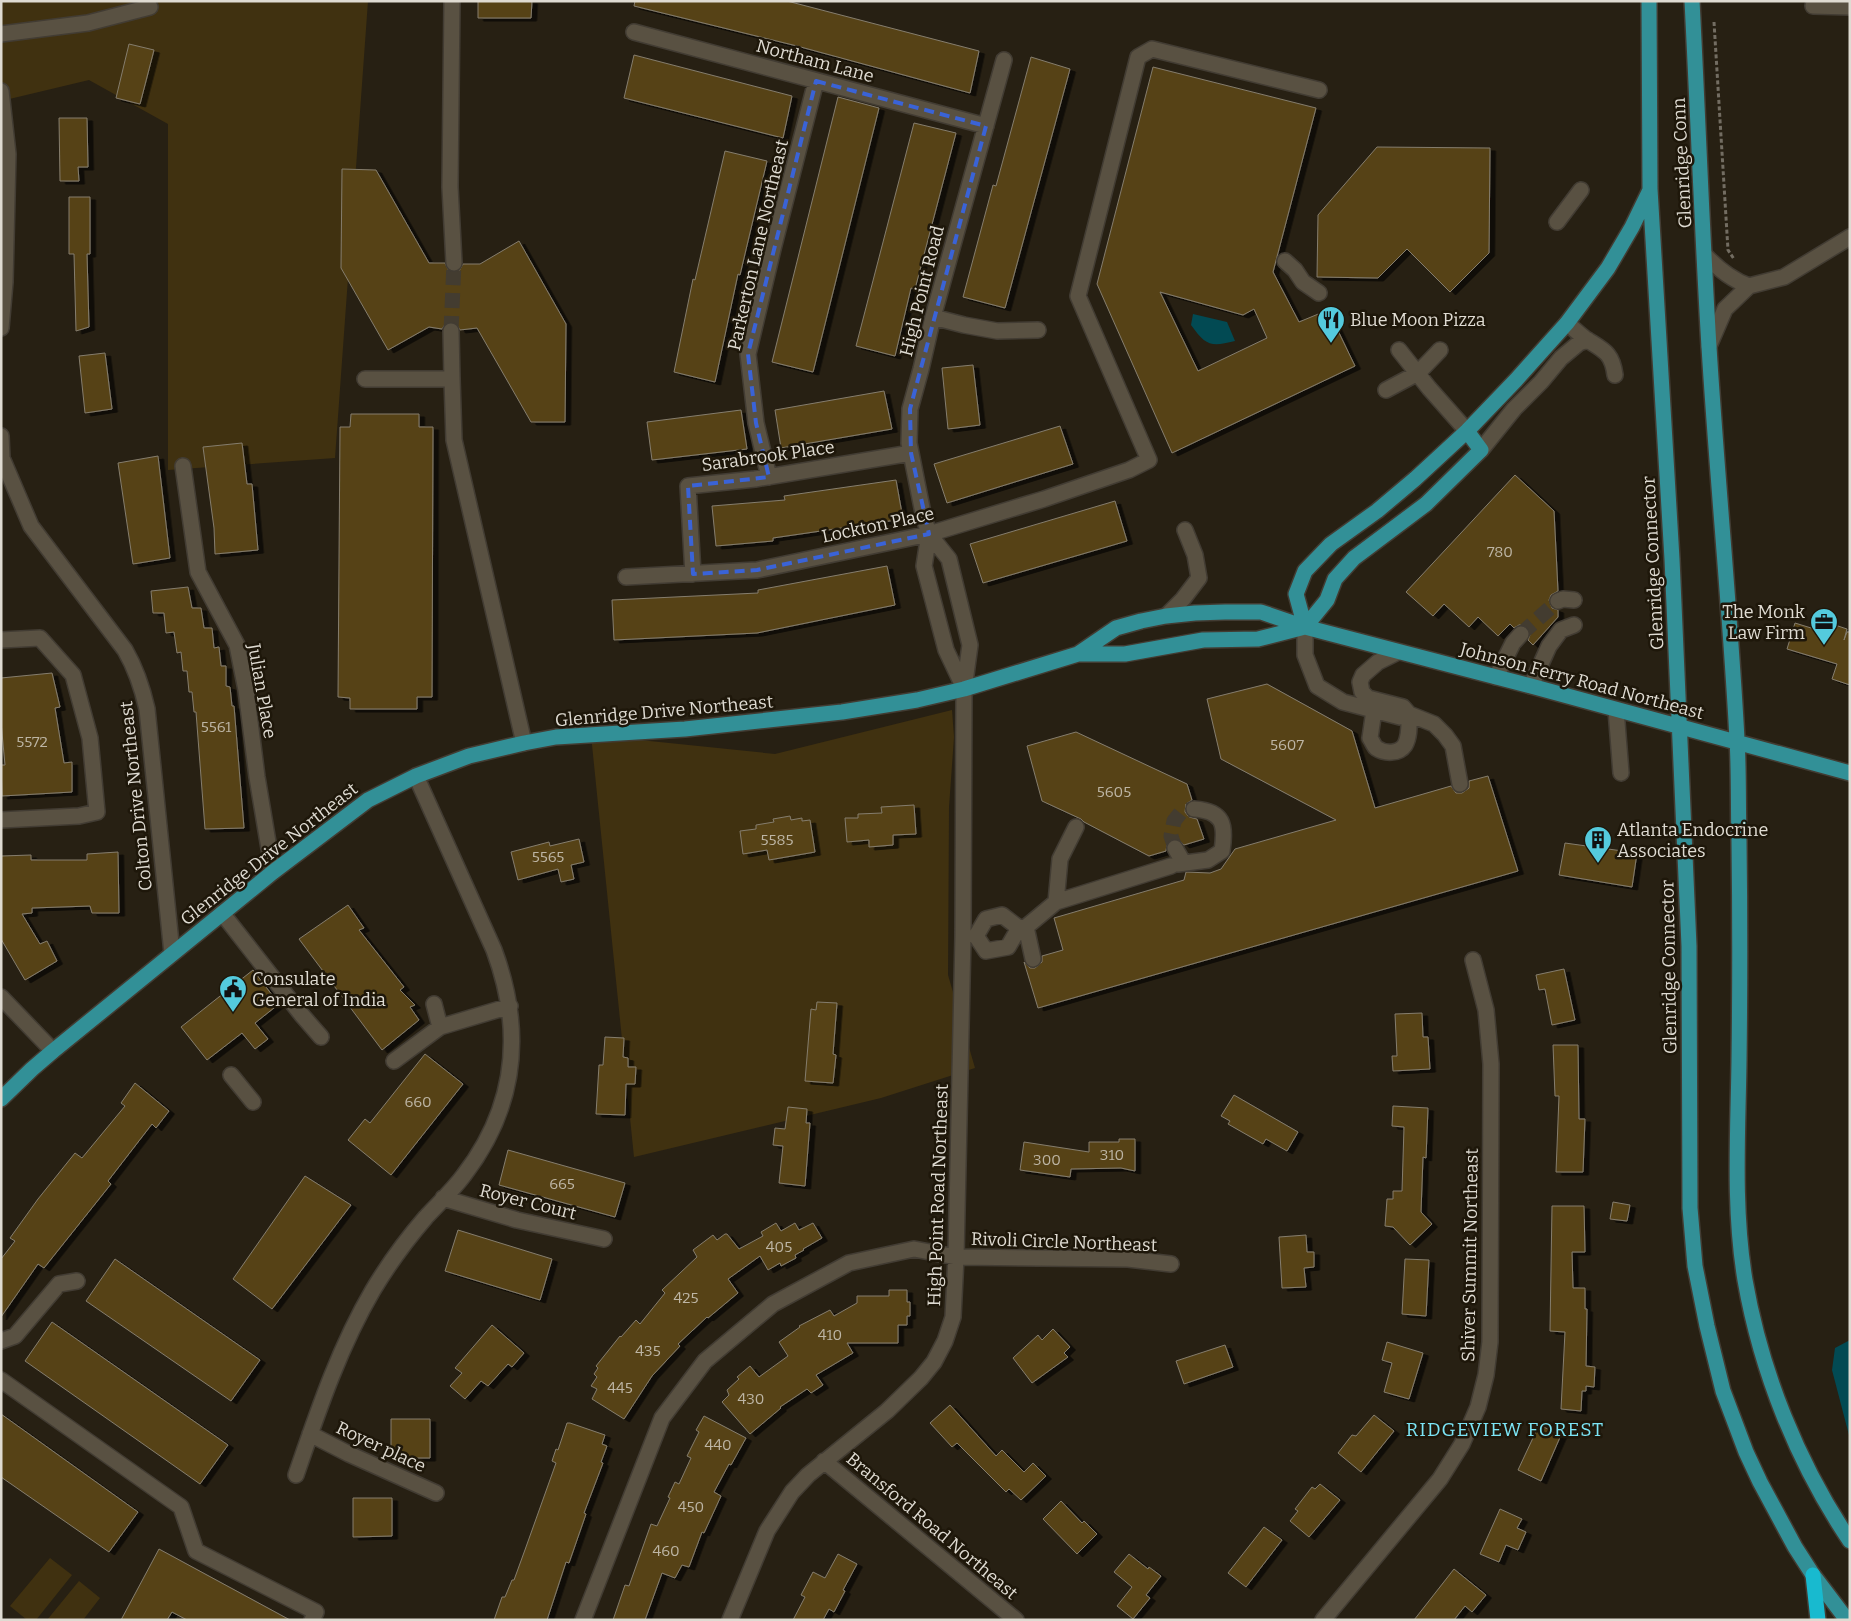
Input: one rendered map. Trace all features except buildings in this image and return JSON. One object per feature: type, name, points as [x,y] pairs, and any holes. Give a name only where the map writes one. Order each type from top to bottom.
[{"type":"highway","points":[[1813,1575],[1818,1620]]},
{"type":"main road","points":[[1305,628],[1296,594],[1305,571],[1331,544],[1377,511],[1415,479],[1467,431],[1516,380],[1567,323],[1608,268],[1632,227],[1650,189],[1649,1]]},
{"type":"main road","name":"Glenridge Conn","points":[[1692,1],[1705,256]]},
{"type":"main road","name":"Glenridge Connector","points":[[1650,189],[1672,559],[1689,946],[1690,1208],[1695,1266],[1707,1326],[1728,1406],[1746,1452],[1795,1547],[1813,1575],[1847,1620]]},
{"type":"main road","points":[[1705,256],[1709,346],[1737,742],[1740,960],[1737,1117],[1738,1198],[1745,1279],[1756,1327],[1775,1390],[1791,1432],[1812,1478],[1850,1541]]},
{"type":"main road","points":[[1305,628],[1327,600],[1336,580],[1354,558],[1426,504],[1481,450],[1467,431]]},
{"type":"main road","name":"Johnson Ferry Road Northeast","points":[[1078,654],[1097,639],[1116,628],[1166,616],[1225,612],[1261,612],[1305,628],[1531,686],[1850,772]]},
{"type":"main road","name":"Johnson Ferry Road Northeast","points":[[964,689],[1078,654],[1126,654],[1203,640],[1258,639],[1305,628]]},
{"type":"main road","name":"Glenridge Drive Northeast","points":[[1,1099],[53,1051],[273,872],[368,800],[416,776],[469,756],[524,742],[598,734],[685,729],[779,720],[917,700],[964,689]]},
{"type":"street","points":[[452,1],[450,188],[454,263]]},
{"type":"street","points":[[1813,6],[1850,7]]},
{"type":"street","points":[[1,34],[88,23],[150,7]]},
{"type":"street","name":"Northam Lane","points":[[634,32],[986,126]]},
{"type":"street","name":"Lockton Place","points":[[626,577],[757,570],[929,534],[1044,499],[1129,470],[1149,460],[1078,296],[1138,57],[1152,49],[1319,90]]},
{"type":"street","name":"High Point Road","points":[[964,689],[946,650],[924,566],[929,534],[909,443],[910,409],[933,317],[1004,60]]},
{"type":"street","name":"Parkerton Lane Northeast","points":[[769,477],[756,423],[748,354],[816,81]]},
{"type":"street","points":[[1,91],[8,154],[1,328]]},
{"type":"street","points":[[1557,222],[1580,190]]},
{"type":"street","points":[[1705,256],[1718,269],[1744,284],[1784,277],[1850,237]]},
{"type":"street","points":[[1285,261],[1295,270],[1303,282],[1319,293]]},
{"type":"street","points":[[1709,346],[1725,309],[1744,284]]},
{"type":"street","points":[[933,317],[997,331],[1038,330]]},
{"type":"street","points":[[1567,323],[1588,340],[1602,348],[1614,366],[1615,375]]},
{"type":"street","points":[[451,331],[454,440],[524,742]]},
{"type":"street","points":[[1481,450],[1514,409],[1541,382],[1561,358],[1579,343],[1588,340]]},
{"type":"street","points":[[1399,350],[1467,431]]},
{"type":"street","points":[[1386,390],[1418,373],[1440,350]]},
{"type":"street","points":[[365,379],[452,379]]},
{"type":"street","name":"Colton Drive Northeast","points":[[1,436],[2,458],[31,526],[125,650],[136,668],[142,684],[147,709],[172,953]]},
{"type":"street","name":"Sarabrook Place","points":[[693,574],[688,486],[769,477],[911,453]]},
{"type":"street","name":"Julian Place","points":[[183,466],[198,572],[237,645],[246,690],[257,778],[273,872]]},
{"type":"street","points":[[1166,616],[1183,599],[1199,578],[1195,555],[1184,530]]},
{"type":"street","name":"High Point Road","points":[[929,534],[949,559],[970,645],[964,689]]},
{"type":"street","points":[[929,584],[953,578]]},
{"type":"street","points":[[1558,601],[1563,599],[1574,600]]},
{"type":"street","points":[[1531,686],[1550,646],[1560,630],[1574,625]]},
{"type":"street","points":[[1305,628],[1305,655],[1317,686],[1343,702],[1400,717],[1409,714]]},
{"type":"street","points":[[1496,677],[1513,643],[1521,634]]},
{"type":"street","points":[[1,640],[40,638],[73,675],[90,738],[97,812],[79,816],[1,820]]},
{"type":"street","points":[[1398,652],[1367,670],[1362,675],[1360,688],[1368,698],[1403,707],[1409,714],[1434,724],[1453,746],[1460,784]]},
{"type":"street","name":"High Point Road Northeast","points":[[730,1620],[767,1531],[792,1492],[824,1461],[857,1437],[887,1411],[921,1378],[934,1362],[945,1341],[953,1317],[970,936],[964,689]]},
{"type":"street","points":[[1374,710],[1370,738],[1376,748],[1385,752],[1397,752],[1404,747],[1408,739],[1409,714]]},
{"type":"street","points":[[1616,710],[1621,773]]},
{"type":"street","points":[[296,1475],[330,1377],[351,1330],[398,1252],[463,1177],[479,1155],[497,1118],[509,1077],[512,1055],[512,1028],[504,976],[416,776]]},
{"type":"street","points":[[1033,959],[1023,927],[1002,915],[986,918],[970,936],[986,952],[1008,947],[1023,927],[1056,902],[1177,864],[1208,860],[1222,851],[1225,833],[1220,817],[1209,810],[1194,808]]},
{"type":"street","points":[[1056,902],[1060,859],[1076,826]]},
{"type":"street","points":[[1175,848],[1177,864]]},
{"type":"street","points":[[222,913],[300,1014],[321,1037]]},
{"type":"street","name":"Shiver Summit Northeast","points":[[1324,1620],[1440,1479],[1462,1444],[1478,1407],[1486,1375],[1490,1342],[1491,1064],[1486,1010],[1473,960]]},
{"type":"street","points":[[1,997],[53,1051]]},
{"type":"street","points":[[434,1004],[440,1027]]},
{"type":"street","points":[[394,1061],[440,1027],[510,1006]]},
{"type":"street","points":[[231,1075],[253,1102]]},
{"type":"street","name":"Royer Court","points":[[443,1198],[517,1220],[604,1240]]},
{"type":"street","name":"Rivoli Circle Northeast","points":[[583,1620],[662,1418],[704,1361],[773,1304],[849,1263],[914,1249],[956,1257],[1128,1259],[1171,1264]]},
{"type":"street","points":[[1,1342],[15,1336],[59,1284],[77,1281]]},
{"type":"street","points":[[1,1380],[181,1507],[196,1551],[316,1612],[312,1620]]},
{"type":"street","name":"Royer place","points":[[310,1434],[349,1454],[436,1493]]},
{"type":"street","name":"Bransford Road Northeast","points":[[824,1461],[1016,1620]]},
{"type":"path","points":[[1714,22],[1728,250],[1744,284]]},
{"type":"highlighted area","points":[[816,81],[986,126],[910,409],[911,453],[929,534],[757,570],[693,574],[688,486],[769,477],[756,423],[748,354]]},
{"type":"shaded area","points":[[1,1],[368,1],[335,458],[168,470],[168,124],[89,80],[1,101]]},
{"type":"shaded area","points":[[952,710],[954,737],[949,807],[948,975],[975,1068],[881,1098],[634,1157],[591,735],[775,754]]},
{"type":"shaded area","points":[[50,1558],[72,1575],[36,1620],[27,1620],[10,1606]]},
{"type":"shaded area","points":[[79,1581],[100,1598],[83,1620],[47,1620]]},
{"type":"water","points":[[1193,314],[1227,322],[1235,341],[1214,344],[1205,341],[1191,325]]},
{"type":"water","points":[[1850,1340],[1850,1439],[1832,1370],[1835,1348]]},
{"type":"tunnel","points":[[451,331],[454,263]]},
{"type":"tunnel","points":[[1521,634],[1558,601]]},
{"type":"tunnel","points":[[1175,848],[1171,836],[1174,821],[1182,811],[1194,809]]},
{"type":"place","name":"Blue Moon Pizza","points":[[1331,344]]},
{"type":"place","name":"The Monk Law Firm","points":[[1824,646]]},
{"type":"place","name":"Atlanta Endocrine Associates","points":[[1598,864]]},
{"type":"place","name":"Consulate General of India","points":[[233,1013]]},
{"type":"district","name":"RIDGEVIEW FOREST","points":[[1505,1429]]}]
